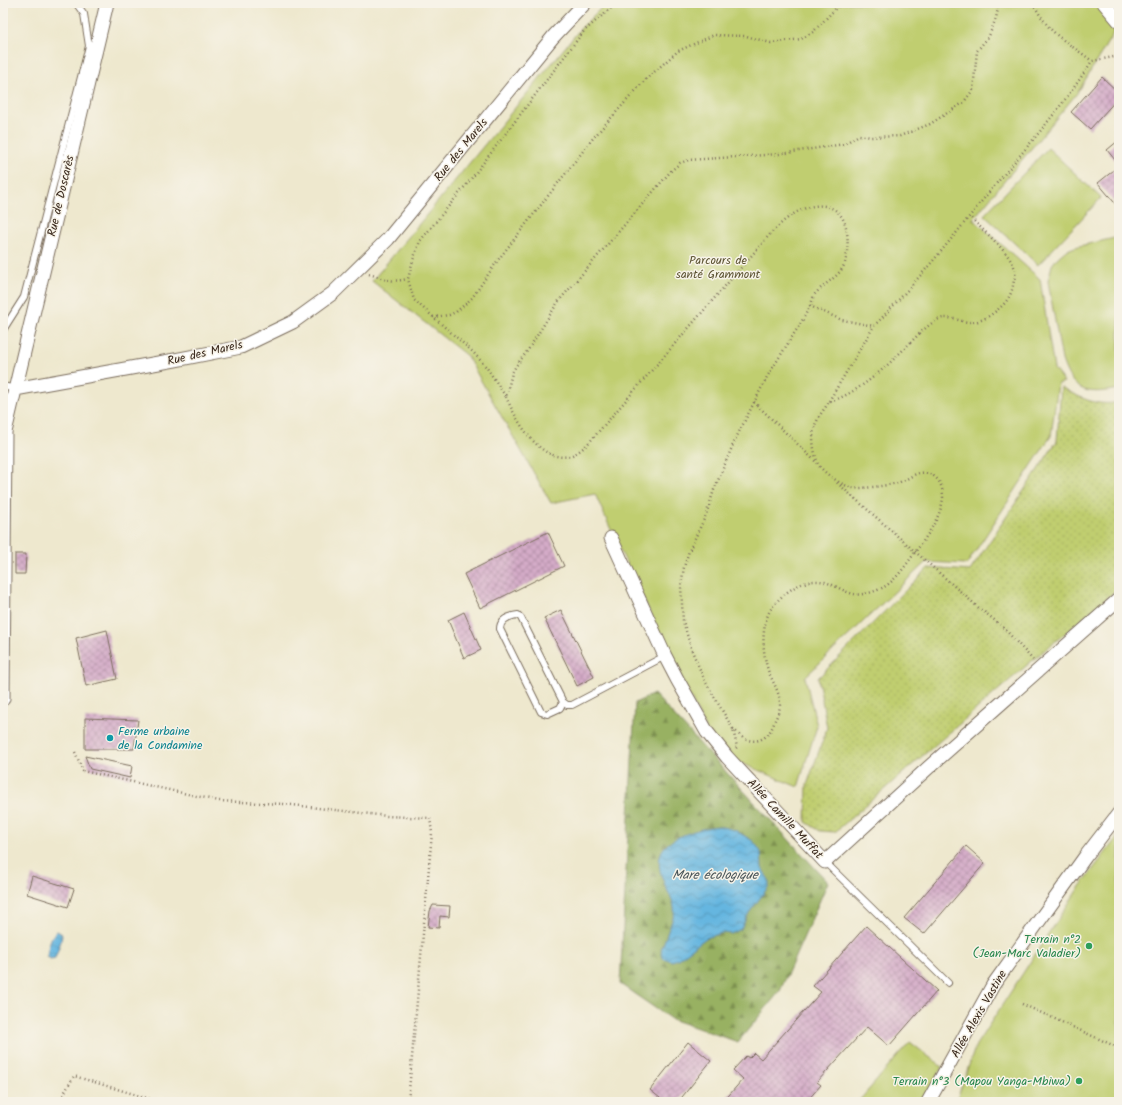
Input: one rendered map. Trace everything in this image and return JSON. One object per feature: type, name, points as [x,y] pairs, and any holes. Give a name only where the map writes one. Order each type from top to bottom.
[{"type":"street","name":"Rue de Doscarès","points":[[9,387],[107,3]]},
{"type":"street","name":"Rue des Marels","points":[[9,387],[175,360],[241,347],[292,322],[333,293],[388,239],[553,37],[586,3]]},
{"type":"street","points":[[1104,3],[1119,21]]},
{"type":"street","points":[[3,699],[5,432],[9,387]]},
{"type":"street","name":"Allée Camille Muffat","points":[[611,538],[665,656],[707,732],[727,757],[825,862],[929,767],[1119,599]]},
{"type":"street","name":"Allée Alexis Vastine","points":[[928,1102],[993,985],[1085,857],[1119,814]]},
{"type":"lane","points":[[3,330],[24,297],[89,46],[84,14],[76,3]]},
{"type":"lane","points":[[564,702],[560,708],[547,714],[541,712],[500,629],[500,624],[503,620],[518,615],[521,618],[564,702],[567,705],[572,705],[665,656]]},
{"type":"lane","points":[[825,862],[948,983]]},
{"type":"path","points":[[618,3],[584,31],[470,179],[420,241],[408,279],[414,300],[473,352],[487,368],[506,397],[521,426],[544,451],[556,457],[569,456],[577,453],[593,438],[772,232],[794,214],[806,207],[818,205],[831,207],[839,213],[845,222],[849,239],[846,262],[832,280],[815,293],[802,321],[767,377],[735,440],[714,490],[706,515],[689,551],[684,567],[681,586],[683,621],[692,651],[705,681],[733,729],[737,747],[727,757]]},
{"type":"path","points":[[433,317],[449,315],[456,312],[472,298],[498,260],[594,136],[646,79],[678,51],[714,35],[746,36],[771,43],[801,39],[813,32],[841,3]]},
{"type":"path","points":[[506,397],[512,373],[558,302],[671,171],[680,163],[689,160],[787,153],[844,144],[859,135],[871,137],[900,136],[930,124],[963,103],[972,90],[978,51],[988,36],[996,18],[998,8],[997,3]]},
{"type":"path","points":[[1033,3],[1041,17],[1061,39],[1079,50],[1092,62]]},
{"type":"path","points":[[820,466],[818,464],[813,445],[816,422],[874,326],[907,292],[1014,164],[1073,90],[1092,62],[1119,56]]},
{"type":"path","points":[[829,402],[842,398],[851,393],[889,364],[914,339],[938,319],[947,317],[972,322],[982,320],[996,311],[1008,300],[1013,288],[1016,271],[1013,263],[1001,248],[970,217]]},
{"type":"path","points":[[352,274],[367,273],[380,279],[392,281],[408,279]]},
{"type":"path","points":[[810,306],[842,320],[874,326]]},
{"type":"path","points":[[754,402],[832,479],[979,608],[1001,625],[1041,668]]},
{"type":"path","points":[[733,729],[744,738],[757,741],[764,738],[772,730],[780,707],[779,697],[765,659],[763,639],[768,616],[773,606],[786,593],[807,582],[824,582],[855,595],[869,593],[884,587],[895,578],[916,552],[942,507],[943,490],[938,480],[933,475],[925,473],[913,475],[900,483],[853,488],[832,479]]},
{"type":"path","points":[[75,752],[83,771],[219,801],[284,804],[387,816],[430,818],[432,833],[408,1102]]},
{"type":"path","points":[[1022,1004],[1119,1048]]},
{"type":"path","points":[[59,1102],[74,1076],[160,1102]]},
{"type":"green space","name":"Parcours de santé Grammont","points":[[606,3],[1098,3],[1117,27],[1078,92],[973,219],[1040,279],[1054,369],[1064,382],[1058,384],[1051,436],[967,564],[926,562],[805,677],[817,726],[798,787],[727,757],[707,732],[595,494],[551,503],[467,356],[372,281],[581,28]]},
{"type":"green space","points":[[1048,148],[1101,198],[1038,265],[984,215]]},
{"type":"green space","points":[[1119,237],[1119,389],[1098,392],[1090,391],[1076,385],[1066,371],[1062,360],[1048,281],[1052,265],[1065,251],[1075,247]]},
{"type":"green space","points":[[1061,387],[1082,398],[1096,402],[1119,402],[1119,588],[1033,660],[835,832],[820,831],[806,822],[807,785],[827,728],[818,678],[928,568],[970,571],[1057,441]]},
{"type":"green space","points":[[654,694],[828,882],[780,991],[738,1042],[671,1019],[620,984],[635,703]]},
{"type":"green space","points":[[1119,835],[1119,1102],[956,1102],[976,1045],[1078,889]]},
{"type":"green space","points":[[910,1042],[942,1067],[922,1102],[858,1102]]},
{"type":"water","name":"Mare écologique","points":[[718,826],[735,830],[753,841],[761,852],[762,868],[769,880],[769,886],[749,913],[741,929],[731,934],[722,933],[706,938],[678,959],[672,961],[663,958],[661,950],[674,915],[674,905],[661,874],[659,865],[660,856],[663,849],[676,839],[693,831]]},
{"type":"water","points":[[57,931],[62,934],[61,941],[55,958],[50,959],[47,956],[49,946],[51,939]]},
{"type":"building","points":[[1102,77],[1119,93],[1119,97],[1090,129],[1071,112]]},
{"type":"building","points":[[1119,140],[1119,165],[1107,150]]},
{"type":"building","points":[[1119,166],[1119,208],[1098,183]]},
{"type":"building","points":[[548,532],[564,566],[480,608],[464,574]]},
{"type":"building","points":[[15,554],[26,554],[25,574],[15,574]]},
{"type":"building","points":[[561,610],[594,677],[577,686],[544,618]]},
{"type":"building","points":[[464,612],[481,650],[464,658],[448,620]]},
{"type":"building","points":[[107,630],[117,679],[86,686],[76,638]]},
{"type":"building","name":"Ferme urbaine de la Condamine","points":[[85,718],[138,720],[134,749],[85,749]]},
{"type":"building","points":[[85,756],[132,766],[130,778],[90,769]]},
{"type":"building","points":[[966,846],[985,863],[924,934],[904,918]]},
{"type":"building","points":[[32,876],[74,889],[68,907],[27,894]]},
{"type":"building","points":[[433,905],[450,906],[449,917],[440,916],[439,928],[428,927],[430,911]]},
{"type":"building","points":[[866,926],[937,991],[889,1046],[867,1027],[817,1082],[821,1085],[806,1102],[723,1102],[743,1079],[733,1070],[746,1056],[749,1058],[754,1053],[761,1059],[821,992],[813,986]]},
{"type":"building","points":[[688,1042],[711,1061],[678,1102],[665,1102],[650,1090]]},
{"type":"place","name":"Ferme urbaine de la Condamine","points":[[110,738]]},
{"type":"place","name":"Terrain n°2 (Jean-Marc Valadier)","points":[[1089,946]]},
{"type":"place","name":"Terrain n°3 (Mapou Yanga-Mbiwa)","points":[[1079,1081]]}]
